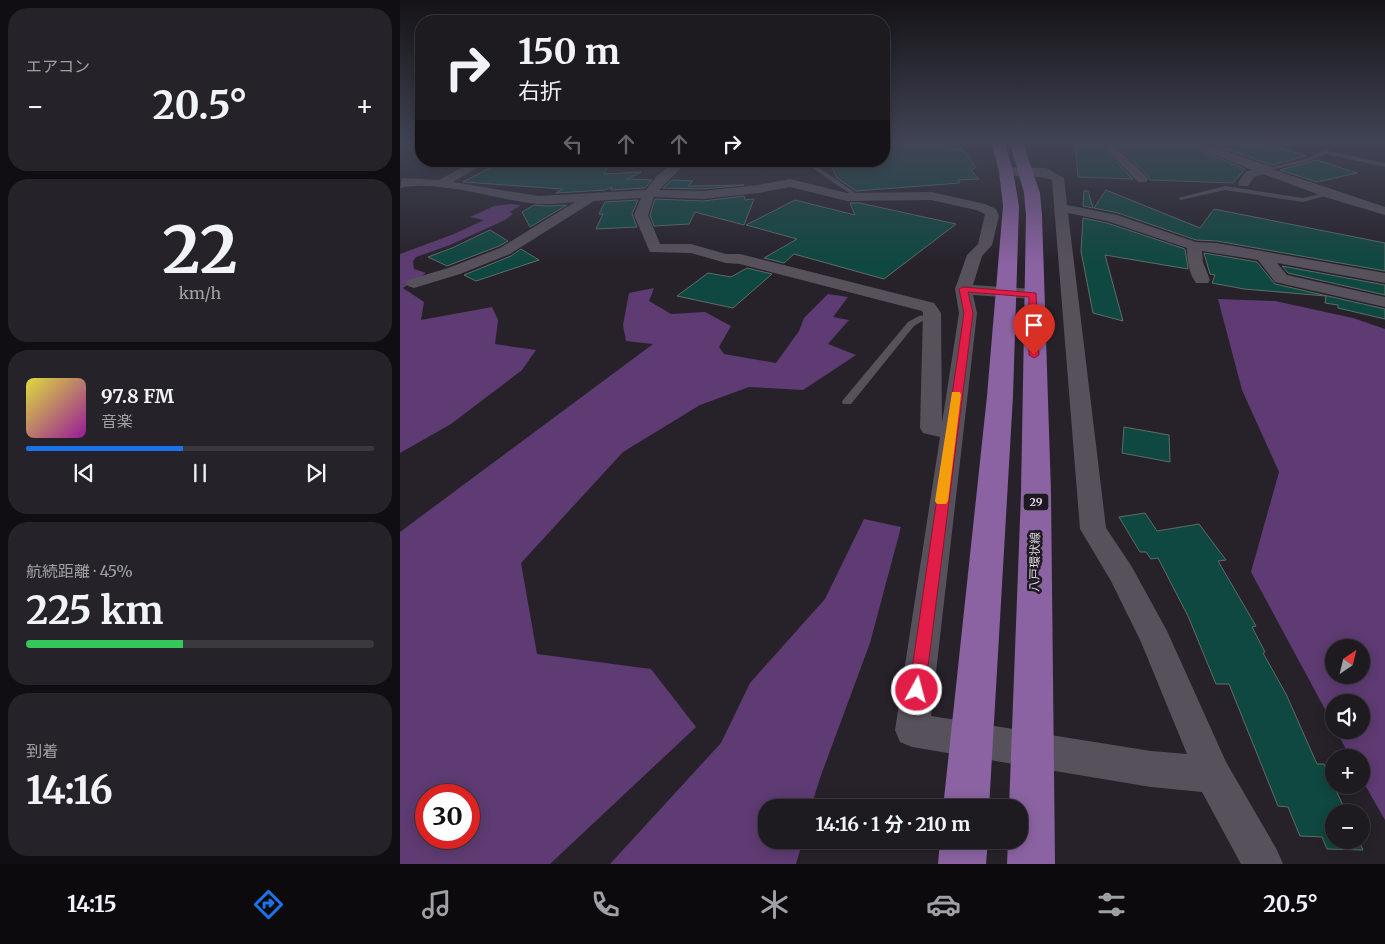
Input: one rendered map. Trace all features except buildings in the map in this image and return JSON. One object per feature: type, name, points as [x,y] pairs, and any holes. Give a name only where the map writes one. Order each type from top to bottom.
[{"type":"main road","name":"八戸環状線","points":[[967,799],[1000,396],[1034,215],[1032,193],[1027,183]]},
{"type":"main road","name":"八戸環状線","points":[[1020,293],[1036,493],[1031,864]]},
{"type":"main road","points":[[962,864],[963,849]]},
{"type":"street","points":[[433,183],[530,200],[666,193],[703,195],[758,190],[789,183]]},
{"type":"street","points":[[657,183],[647,195],[641,216],[655,249],[692,249],[730,260],[740,259],[928,307],[932,316],[931,428],[951,433]]},
{"type":"street","points":[[792,183],[848,197],[931,196],[973,205],[991,212],[992,216],[985,245],[975,255],[963,289],[968,313],[912,730],[1151,769],[1213,774]]},
{"type":"street","points":[[1059,183],[1093,529],[1122,576],[1156,640],[1213,774],[1263,864]]},
{"type":"street","points":[[1303,183],[1385,211]]},
{"type":"street","points":[[414,283],[454,271],[505,251],[592,197]]},
{"type":"street","points":[[1062,208],[1083,210],[1123,221],[1194,246],[1217,248],[1385,278]]},
{"type":"street","points":[[1194,246],[1195,262],[1202,280]]},
{"type":"street","points":[[1263,256],[1281,279],[1385,302]]},
{"type":"street","points":[[963,289],[1020,293]]},
{"type":"lane","points":[[838,183],[857,196]]},
{"type":"lane","points":[[1181,198],[1226,188],[1303,200],[1330,194]]},
{"type":"lane","points":[[847,402],[911,324],[922,318],[932,316]]},
{"type":"shaded area","points":[[521,205],[510,212],[513,214],[505,220],[450,245],[416,257],[413,261],[414,269],[426,273],[403,288],[424,302],[421,320],[492,307],[498,320],[495,344],[536,350],[522,370],[451,424],[400,453],[400,254],[454,234],[484,220],[470,217],[494,206]]},
{"type":"shaded area","points":[[654,288],[649,301],[671,314],[705,312],[731,326],[719,347],[724,354],[776,363],[799,331],[804,318],[828,294],[848,297],[833,317],[849,320],[828,344],[856,355],[803,390],[749,387],[700,405],[623,452],[521,563],[537,654],[651,669],[696,727],[550,864],[400,864],[400,532],[653,344],[626,341],[623,325],[629,293]]},
{"type":"shaded area","points":[[1218,299],[1275,301],[1353,318],[1385,329],[1385,820],[1370,794],[1370,749],[1346,749],[1341,739],[1370,739],[1370,694],[1325,694],[1325,709],[1251,572],[1279,472],[1242,390]]},
{"type":"shaded area","points":[[864,519],[901,527],[870,643],[813,799],[758,799],[758,849],[800,849],[796,864],[610,864],[721,743],[750,683],[825,599]]},
{"type":"slow traffic","points":[[942,501],[956,395]]},
{"type":"route","points":[[917,690],[968,313],[963,289],[1033,294],[1034,355]]}]
